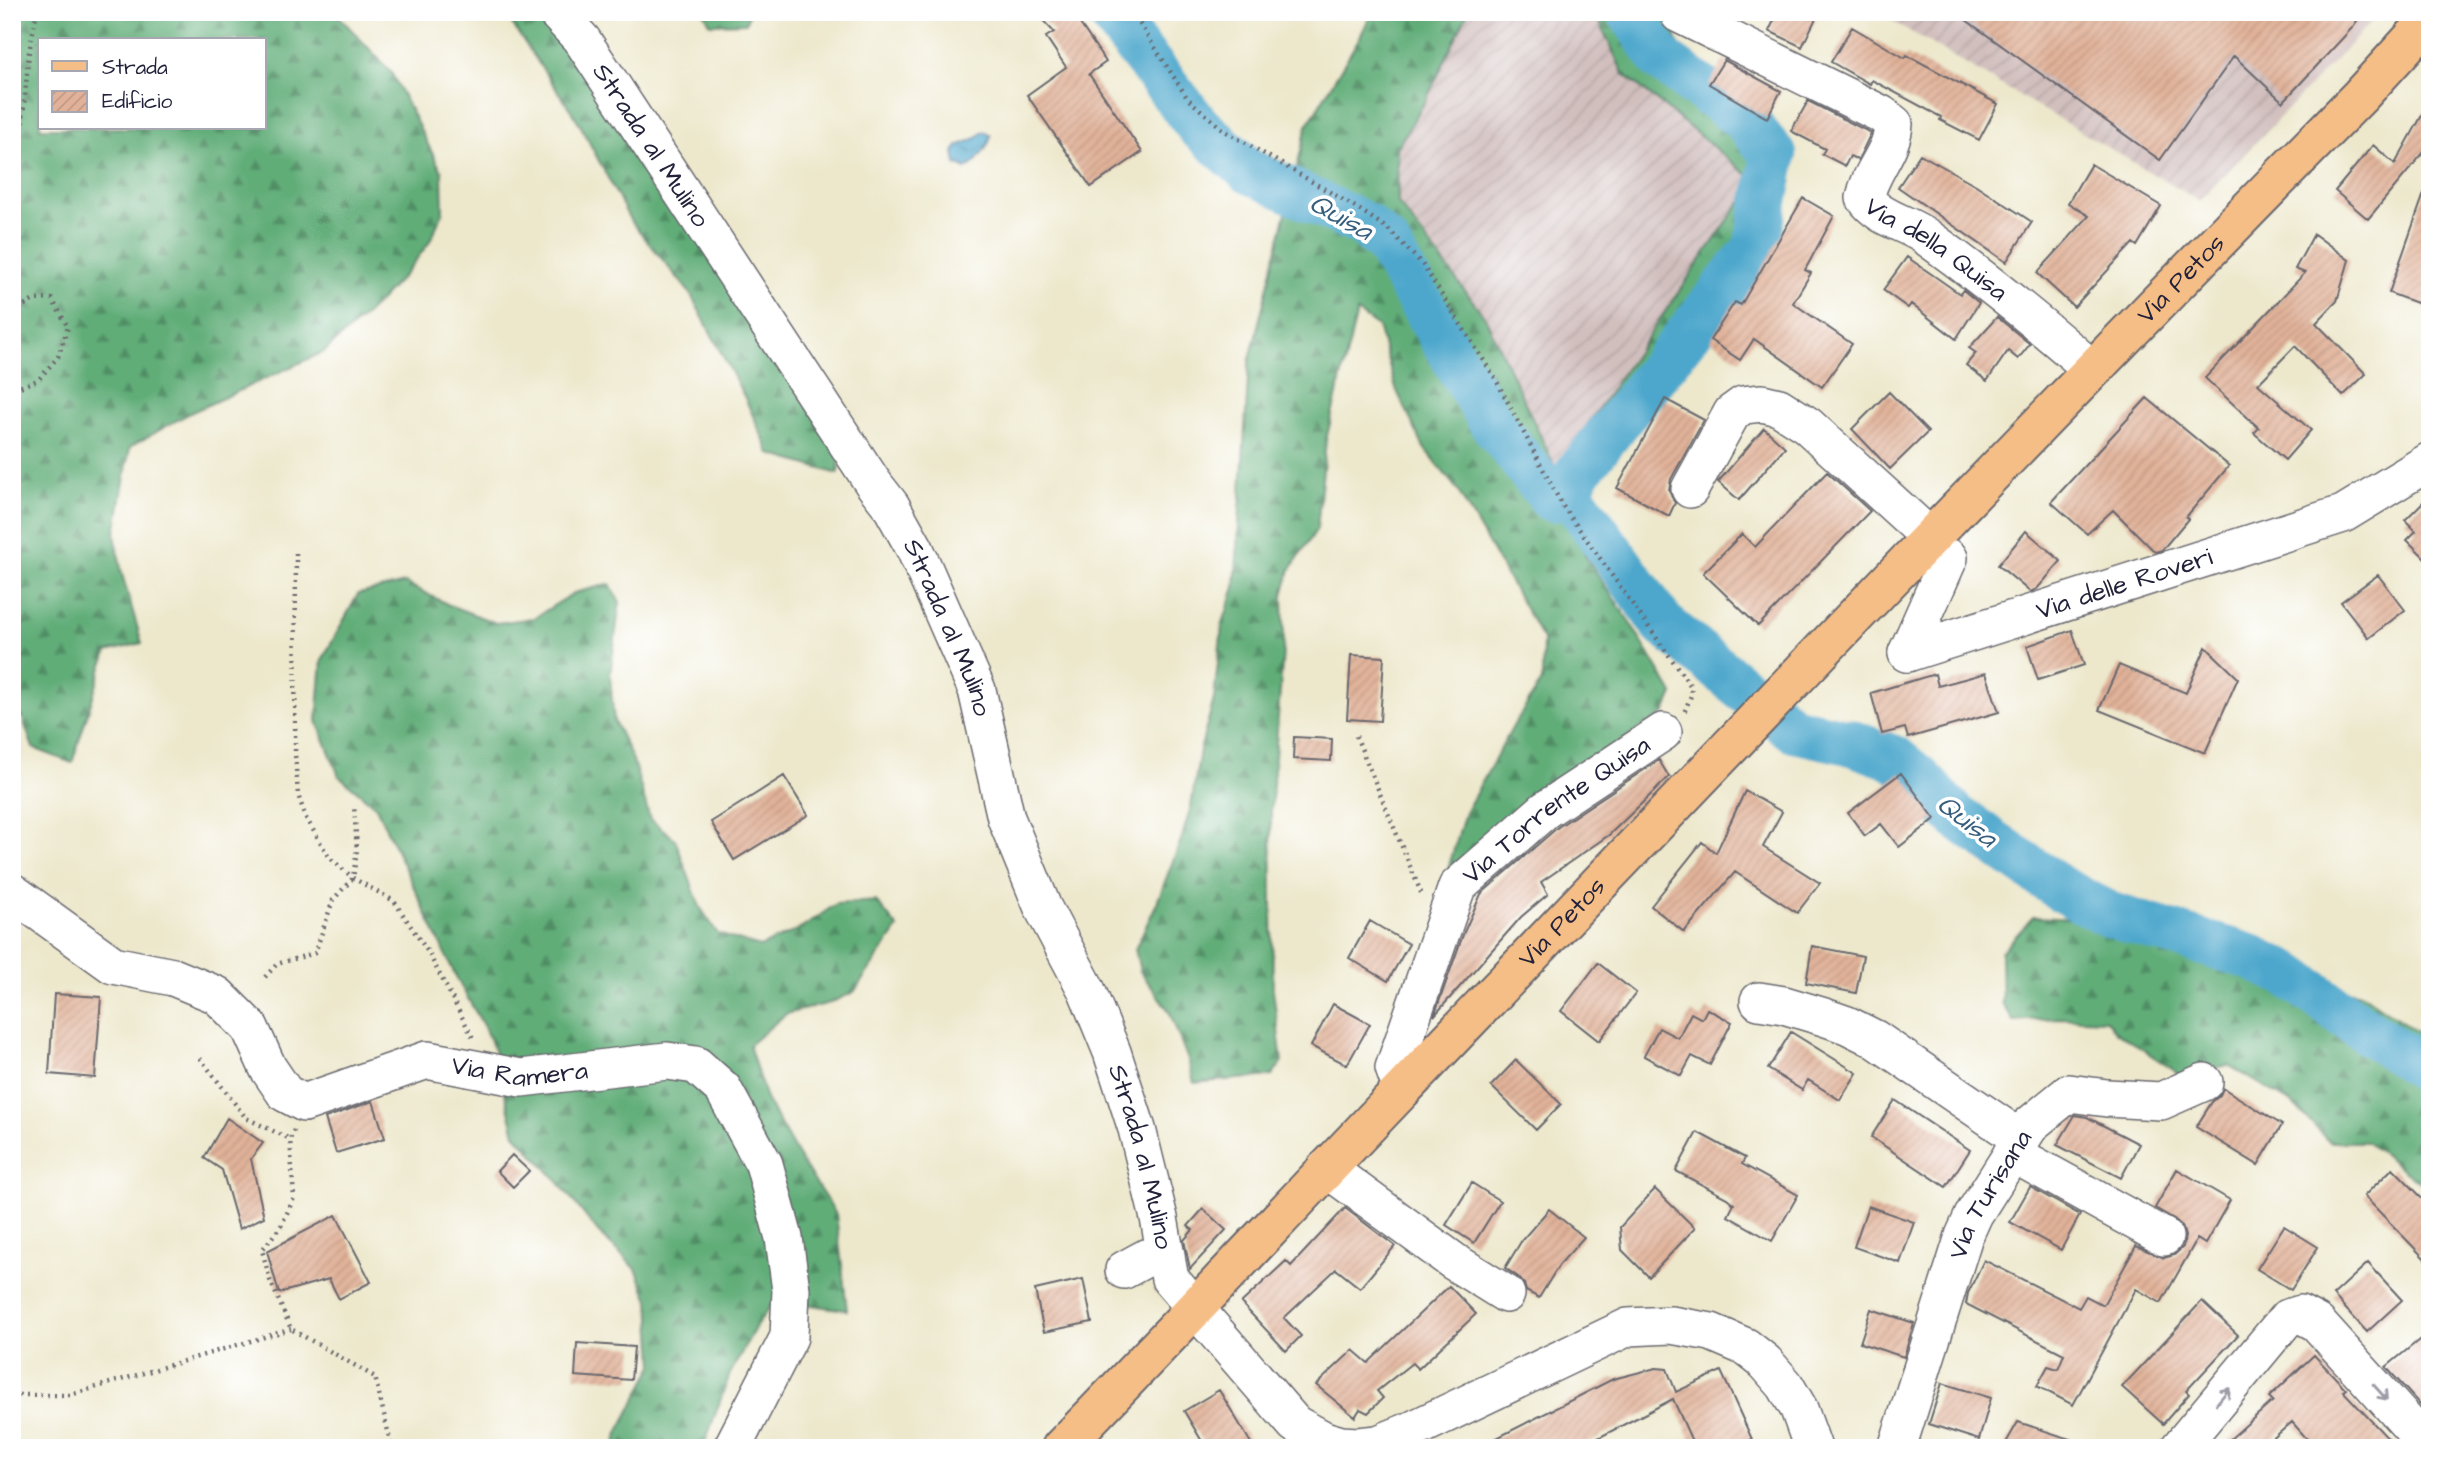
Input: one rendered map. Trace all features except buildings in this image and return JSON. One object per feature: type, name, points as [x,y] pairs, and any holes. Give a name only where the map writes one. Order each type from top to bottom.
[{"type":"main road","name":"Via Petos","points":[[1196,1310],[1326,1168],[1802,673],[1940,548],[2093,370],[2360,96],[2430,19]]},
{"type":"main road","points":[[1061,1448],[1196,1310]]},
{"type":"street","name":"Strada al Mulino","points":[[556,12],[582,40],[873,483],[891,506],[915,549],[977,690],[1006,818],[1042,908],[1087,991],[1112,1052],[1136,1129],[1159,1218],[1170,1279],[1295,1423],[1324,1440],[1341,1445],[1379,1446]]},
{"type":"street","name":"Via della Quisa","points":[[1679,14],[1881,114],[1894,124],[1893,138],[1868,183],[1865,198],[1872,209],[1924,234],[1992,286],[2093,370]]},
{"type":"street","points":[[1689,489],[1732,413],[1743,405],[1762,403],[1779,407],[1807,425],[1940,548]]},
{"type":"street","name":"Via delle Roveri","points":[[1940,548],[1907,653],[2343,514],[2430,461]]},
{"type":"street","name":"Via Torrente Quisa","points":[[1402,1090],[1394,1068],[1457,887],[1545,810],[1662,732]]},
{"type":"street","points":[[12,892],[113,965],[173,977],[217,995],[250,1028],[268,1068],[285,1093],[304,1102]]},
{"type":"street","points":[[1759,1001],[1784,1005],[1847,1024],[1875,1039],[2017,1146],[2164,1237]]},
{"type":"street","name":"Via Ramera","points":[[304,1102],[427,1060],[521,1078],[667,1061],[696,1065],[723,1089],[764,1164],[784,1238],[791,1290],[789,1337],[732,1448]]},
{"type":"street","name":"Via Turisana","points":[[1897,1448],[1964,1236],[1974,1214],[2031,1124],[2070,1093],[2161,1101],[2204,1082]]},
{"type":"street","points":[[1326,1168],[1453,1261],[1506,1294]]},
{"type":"street","points":[[1124,1270],[1146,1258],[1166,1255]]},
{"type":"street","points":[[2179,1448],[2287,1318],[2300,1314],[2317,1323],[2430,1447]]},
{"type":"street","points":[[1379,1446],[1628,1327],[1671,1325],[1711,1332],[1746,1347],[1765,1362],[1785,1385],[1799,1409],[1813,1448]]},
{"type":"path","points":[[12,235],[29,52],[37,12]]},
{"type":"path","points":[[1132,12],[1188,99],[1216,123],[1263,154],[1387,228],[1422,264],[1495,378],[1562,505],[1690,685],[1692,693],[1682,718],[1662,732]]},
{"type":"path","points":[[12,312],[34,300],[52,299],[68,327],[58,357],[38,380],[17,388],[12,385]]},
{"type":"path","points":[[296,553],[295,754],[298,796],[306,818],[329,857],[353,878],[394,901],[428,952],[476,1043],[482,1071]]},
{"type":"path","points":[[1356,736],[1426,906],[1444,922]]},
{"type":"path","points":[[265,977],[277,964],[314,953],[333,900],[353,878],[357,850],[354,805]]},
{"type":"path","points":[[200,1058],[246,1118],[290,1139]]},
{"type":"path","points":[[304,1102],[290,1139],[294,1198],[281,1226],[262,1250],[270,1280],[291,1329],[375,1377],[392,1448]]},
{"type":"path","points":[[12,1395],[70,1395],[291,1329]]},
{"type":"shaded area","points":[[1468,12],[1595,12],[1624,73],[1756,181],[1585,428],[1560,479],[1485,317],[1398,203],[1397,148],[1427,98]]},
{"type":"shaded area","points":[[1877,12],[2381,12],[2199,201]]},
{"type":"green space","points":[[12,12],[335,12],[391,72],[442,172],[443,212],[429,243],[404,275],[369,312],[324,352],[190,413],[130,447],[115,534],[122,574],[142,643],[107,652],[72,763],[33,748],[22,717],[12,716]]},
{"type":"green space","points":[[504,12],[571,12],[842,435],[838,474],[770,454],[746,400],[690,293],[630,220],[578,121]]},
{"type":"green space","points":[[704,12],[749,12],[746,23],[710,24]]},
{"type":"green space","points":[[1372,12],[1468,12],[1427,98],[1397,148],[1398,203],[1485,317],[1560,478],[1585,428],[1755,181],[1623,73],[1595,12],[1668,12],[1688,73],[1772,140],[1792,181],[1746,270],[1581,475],[1577,491],[1585,556],[1631,624],[1673,694],[1664,714],[1537,793],[1448,869],[1465,813],[1515,723],[1542,681],[1543,640],[1457,489],[1424,448],[1396,389],[1378,327],[1357,312],[1326,440],[1317,529],[1290,570],[1283,595],[1284,637],[1271,811],[1273,989],[1282,1062],[1272,1076],[1194,1083],[1169,1011],[1140,971],[1135,949],[1156,905],[1182,837],[1191,806],[1200,750],[1214,699],[1222,626],[1235,587],[1249,363],[1307,126]]},
{"type":"green space","points":[[405,583],[449,605],[496,623],[534,618],[574,593],[610,584],[620,602],[610,675],[614,721],[633,760],[650,819],[675,839],[700,907],[718,934],[760,947],[802,928],[836,904],[876,901],[898,928],[854,992],[830,1003],[786,1014],[749,1045],[766,1099],[801,1161],[836,1214],[847,1310],[775,1300],[755,1328],[730,1374],[703,1448],[615,1448],[618,1433],[654,1365],[650,1302],[636,1269],[598,1232],[515,1134],[494,1050],[484,1027],[457,979],[376,807],[339,776],[317,721],[322,660],[358,594]]},
{"type":"green space","points":[[2033,917],[2123,921],[2210,963],[2362,994],[2430,1041],[2430,1190],[2367,1142],[2329,1142],[2293,1104],[2228,1065],[2181,1075],[2115,1031],[2106,1020],[2058,1018],[2013,1021],[2002,1004],[2001,952]]},
{"type":"water","points":[[984,131],[991,136],[978,159],[966,169],[956,164],[954,152],[958,146]]},
{"type":"waterway","name":"Quisa","points":[[1109,12],[1199,127],[1249,171],[1365,225],[1386,243],[1492,423],[1552,499]]},
{"type":"waterway","points":[[1568,491],[1578,472],[1756,248],[1774,155],[1744,119],[1662,60],[1630,12]]},
{"type":"waterway","name":"Quisa","points":[[1566,492],[1568,491],[1662,623],[1794,730],[1849,742],[1894,758],[1919,778],[1957,817],[2064,891],[2111,915],[2251,957],[2289,975],[2430,1073]]}]
